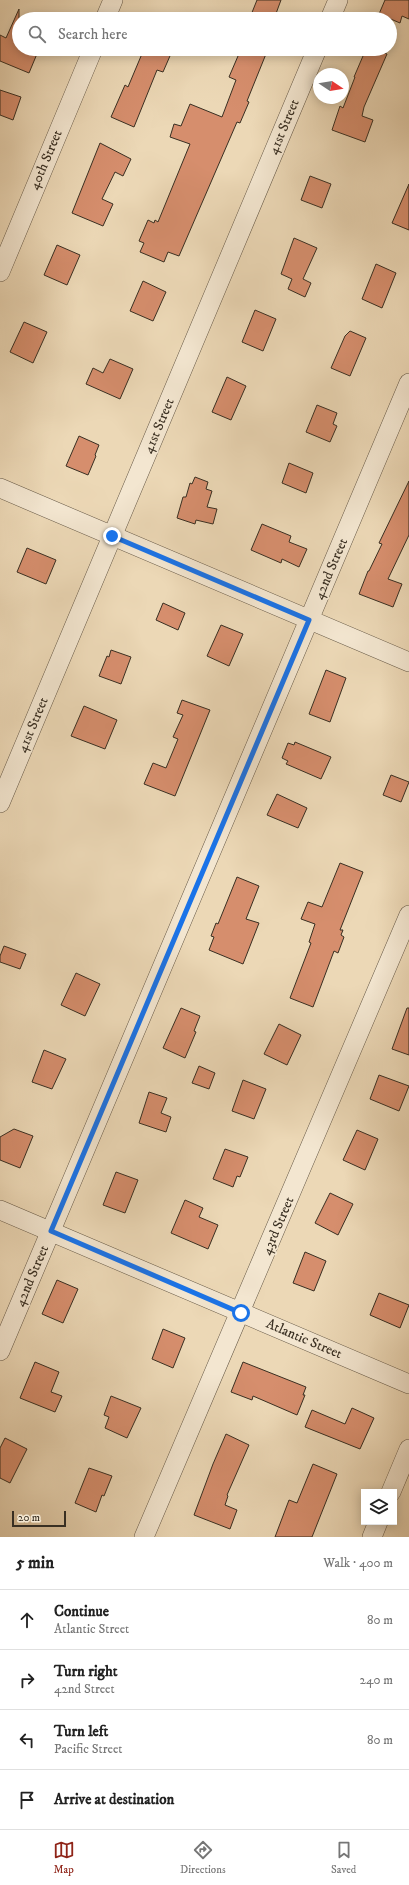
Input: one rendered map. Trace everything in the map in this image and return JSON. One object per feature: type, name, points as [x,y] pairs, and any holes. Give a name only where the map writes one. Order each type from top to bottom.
[{"type":"street","points":[[108,12],[113,0]]},
{"type":"street","points":[[333,12],[338,0]]},
{"type":"street","name":"40th Street","points":[[0,272],[89,56]]},
{"type":"street","name":"41st Street","points":[[0,803],[314,56]]},
{"type":"street","name":"42nd Street","points":[[0,1351],[409,383]]},
{"type":"street","points":[[0,488],[409,662]]},
{"type":"street","name":"43rd Street","points":[[144,1537],[241,1313],[409,915]]},
{"type":"street","name":"Atlantic Street","points":[[0,1210],[409,1384]]},
{"type":"street","points":[[392,1489],[409,1449]]},
{"type":"street","points":[[372,1537],[377,1525]]},
{"type":"building","points":[[257,0],[281,0],[277,12],[252,12]]},
{"type":"building","points":[[385,0],[409,0],[409,19],[402,16],[400,23],[397,22],[397,12],[380,12]]},
{"type":"building","points":[[12,25],[12,56],[36,56],[29,73],[0,61],[0,35],[6,38]]},
{"type":"building","points":[[141,56],[170,56],[163,72],[157,70],[134,127],[111,117],[125,85],[128,87]]},
{"type":"building","points":[[238,56],[265,56],[240,123],[237,122],[179,256],[168,252],[164,262],[140,252],[144,243],[139,241],[148,220],[154,223],[155,220],[158,222],[190,144],[170,137],[174,124],[181,126],[190,104],[222,117],[236,80],[229,77]]},
{"type":"building","points":[[363,56],[386,56],[364,107],[362,116],[373,120],[365,142],[332,130],[340,106],[343,108],[345,104],[349,104],[349,92]]},
{"type":"building","points":[[0,90],[21,97],[13,120],[0,115]]},
{"type":"building","points":[[100,143],[131,159],[123,176],[115,172],[102,199],[113,204],[103,226],[72,213]]},
{"type":"building","points":[[310,176],[331,184],[322,208],[301,200]]},
{"type":"building","points":[[409,184],[409,230],[392,223]]},
{"type":"building","points":[[294,238],[317,248],[303,279],[311,283],[305,297],[288,289],[292,279],[281,274]]},
{"type":"building","points":[[57,245],[80,255],[67,285],[44,275]]},
{"type":"building","points":[[376,264],[396,273],[382,308],[362,299]]},
{"type":"building","points":[[143,281],[166,292],[153,321],[130,311]]},
{"type":"building","points":[[255,310],[276,319],[263,351],[242,342]]},
{"type":"building","points":[[24,322],[47,332],[33,363],[10,352]]},
{"type":"building","points":[[350,331],[366,338],[350,376],[331,368],[345,336]]},
{"type":"building","points":[[110,359],[133,369],[120,399],[86,384],[93,368],[103,373]]},
{"type":"building","points":[[227,377],[246,386],[231,420],[212,412]]},
{"type":"building","points":[[317,405],[337,413],[333,424],[337,426],[330,442],[306,432]]},
{"type":"building","points":[[79,436],[99,445],[88,475],[66,466]]},
{"type":"building","points":[[289,463],[313,473],[306,493],[282,483]]},
{"type":"building","points":[[195,477],[208,482],[206,489],[212,491],[207,507],[217,509],[213,524],[196,520],[195,524],[177,518],[183,497],[186,497],[190,483],[192,484]]},
{"type":"building","points":[[409,481],[409,535],[388,579],[402,584],[393,607],[359,594],[368,571],[382,544],[379,543]]},
{"type":"building","points":[[262,524],[291,536],[289,542],[307,549],[299,567],[282,559],[281,563],[251,550]]},
{"type":"building","points":[[27,548],[56,560],[46,584],[17,572]]},
{"type":"building","points":[[163,603],[185,613],[178,630],[156,620]]},
{"type":"building","points":[[221,625],[243,634],[229,666],[207,656]]},
{"type":"building","points":[[111,650],[131,657],[121,684],[99,676]]},
{"type":"building","points":[[326,670],[346,678],[330,722],[309,714]]},
{"type":"building","points":[[182,700],[210,710],[175,796],[144,784],[153,763],[166,768],[178,739],[173,737],[183,715],[177,713]]},
{"type":"building","points":[[84,706],[117,720],[105,749],[71,736]]},
{"type":"building","points":[[295,742],[331,757],[321,779],[286,764],[288,761],[282,758],[288,743],[294,745]]},
{"type":"building","points":[[391,775],[409,782],[401,802],[383,795]]},
{"type":"building","points":[[277,794],[307,808],[298,828],[267,815]]},
{"type":"building","points":[[340,863],[363,872],[340,930],[343,930],[341,935],[344,937],[338,953],[334,951],[313,1007],[290,998],[311,943],[309,942],[315,924],[301,919],[308,902],[322,907]]},
{"type":"building","points":[[237,877],[259,886],[246,919],[259,923],[243,964],[209,950],[214,937],[211,936],[216,923],[218,924]]},
{"type":"building","points":[[4,946],[26,954],[20,969],[0,962],[0,956]]},
{"type":"building","points":[[76,973],[100,984],[85,1016],[61,1005]]},
{"type":"building","points":[[181,1008],[200,1016],[194,1031],[196,1032],[185,1058],[163,1048]]},
{"type":"building","points":[[407,1008],[409,1008],[409,1055],[392,1049]]},
{"type":"building","points":[[279,1024],[301,1035],[287,1065],[264,1054]]},
{"type":"building","points":[[44,1050],[66,1059],[52,1089],[32,1082]]},
{"type":"building","points":[[199,1066],[215,1073],[209,1089],[192,1083]]},
{"type":"building","points":[[379,1075],[409,1086],[399,1111],[370,1099]]},
{"type":"building","points":[[243,1080],[266,1089],[254,1119],[232,1111]]},
{"type":"building","points":[[149,1092],[167,1098],[161,1113],[171,1117],[166,1132],[139,1123]]},
{"type":"building","points":[[14,1129],[33,1136],[20,1168],[0,1160],[0,1137]]},
{"type":"building","points":[[357,1130],[378,1139],[365,1170],[343,1160]]},
{"type":"building","points":[[225,1149],[248,1157],[240,1177],[237,1176],[233,1187],[213,1179]]},
{"type":"building","points":[[116,1172],[138,1180],[125,1213],[103,1205]]},
{"type":"building","points":[[330,1193],[353,1204],[338,1235],[315,1223]]},
{"type":"building","points":[[185,1200],[203,1208],[199,1217],[218,1225],[208,1249],[171,1233]]},
{"type":"building","points":[[305,1252],[326,1261],[314,1291],[293,1283]]},
{"type":"building","points":[[57,1280],[78,1289],[63,1323],[42,1314]]},
{"type":"building","points":[[379,1293],[409,1305],[400,1328],[370,1315]]},
{"type":"building","points":[[163,1329],[185,1338],[173,1368],[152,1359]]},
{"type":"building","points":[[35,1362],[59,1372],[51,1392],[62,1396],[55,1412],[20,1398]]},
{"type":"building","points":[[243,1362],[306,1387],[303,1395],[305,1395],[297,1415],[253,1396],[252,1400],[231,1392]]},
{"type":"building","points":[[111,1396],[141,1408],[127,1438],[105,1428],[109,1417],[104,1415]]},
{"type":"building","points":[[352,1408],[374,1418],[360,1449],[305,1427],[312,1410],[345,1424]]},
{"type":"building","points":[[226,1434],[249,1445],[227,1495],[225,1505],[237,1510],[230,1529],[194,1515]]},
{"type":"building","points":[[5,1438],[27,1449],[10,1483],[0,1478],[0,1448]]},
{"type":"building","points":[[313,1464],[337,1474],[312,1537],[275,1537],[289,1500],[297,1503]]},
{"type":"building","points":[[89,1468],[112,1476],[104,1496],[102,1495],[96,1512],[75,1503]]},
{"type":"route","points":[[112,536],[309,620],[51,1231],[241,1313]]}]
